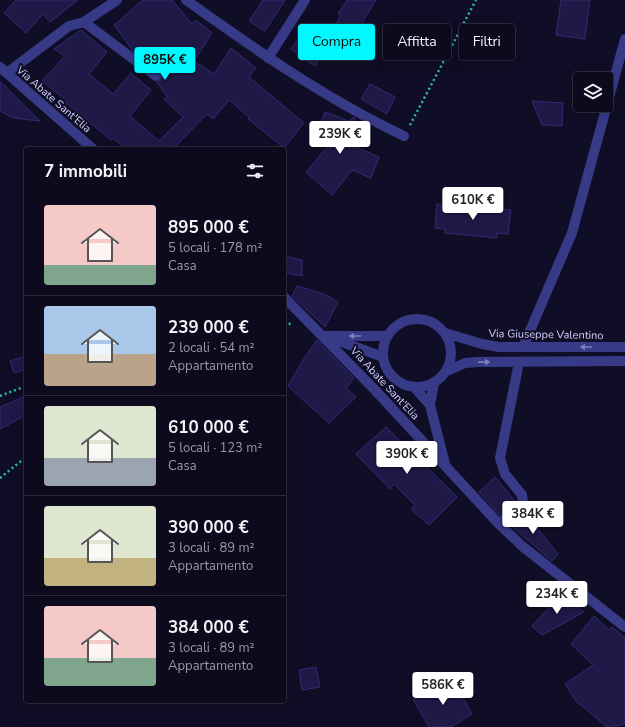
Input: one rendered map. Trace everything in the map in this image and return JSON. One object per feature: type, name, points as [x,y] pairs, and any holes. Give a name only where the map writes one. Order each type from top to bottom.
[{"type":"street","points":[[4,70],[69,26],[84,22],[117,0]]},
{"type":"street","points":[[186,0],[268,58],[327,96],[404,136]]},
{"type":"street","points":[[268,58],[306,0]]},
{"type":"street","points":[[84,22],[156,76]]},
{"type":"street","points":[[523,346],[572,234],[625,39]]},
{"type":"street","name":"Via Abate Sant'Elia","points":[[4,70],[91,147]]},
{"type":"street","name":"Via Abate Sant'Elia","points":[[286,299],[323,336],[499,524],[522,546],[625,627]]},
{"type":"street","points":[[447,371],[451,358],[451,345],[445,333],[435,324],[422,319],[408,320],[396,326],[387,336],[383,357],[387,368],[393,378],[403,384],[414,387],[424,387],[434,383],[447,371],[472,363],[625,361]]},
{"type":"street","name":"Via Giuseppe Valentino","points":[[445,333],[482,344],[499,347],[625,347]]},
{"type":"street","name":"Via Abate Sant'Elia","points":[[323,336],[387,336]]},
{"type":"street","name":"Via Abate Sant'Elia","points":[[323,336],[383,357]]},
{"type":"street","points":[[499,524],[523,502],[522,495],[505,474],[500,458],[519,362]]},
{"type":"street","name":"Via Abate Sant'Elia","points":[[434,383],[430,405],[446,466]]},
{"type":"street","name":"Via Abate Sant'Elia","points":[[414,387],[430,405]]},
{"type":"path","points":[[404,136],[476,0]]},
{"type":"path","points":[[0,396],[24,387]]},
{"type":"path","points":[[0,478],[24,459]]},
{"type":"building","points":[[16,0],[78,0],[50,22],[43,14],[26,33],[4,13]]},
{"type":"building","points":[[143,0],[172,0],[192,24],[196,20],[212,33],[194,61],[214,74],[231,48],[256,68],[249,77],[304,123],[285,147],[283,147],[248,119],[250,118],[229,100],[213,119],[207,114],[175,147],[124,147],[113,138],[111,140],[42,81],[65,56],[54,49],[81,30],[107,52],[89,74],[113,94],[131,73],[151,90],[130,116],[159,141],[183,117],[164,99],[167,97],[157,82],[161,80],[162,73],[133,51],[114,25]]},
{"type":"building","points":[[263,0],[285,0],[265,31],[249,21]]},
{"type":"building","points":[[347,0],[376,0],[361,24],[336,24],[341,15],[338,14]]},
{"type":"building","points":[[561,0],[590,0],[585,39],[556,35]]},
{"type":"building","points":[[298,39],[298,54],[291,49]]},
{"type":"building","points":[[307,60],[319,60],[315,66]]},
{"type":"building","points":[[0,81],[40,121],[13,118],[0,111]]},
{"type":"building","points":[[370,84],[395,97],[387,114],[361,99]]},
{"type":"building","points":[[532,101],[563,103],[562,126],[542,125]]},
{"type":"building","points":[[325,112],[349,121],[353,117],[355,118],[347,143],[379,157],[371,178],[352,170],[332,195],[306,172],[333,140],[317,133]]},
{"type":"building","points":[[437,204],[511,210],[508,234],[497,233],[497,238],[445,233],[445,229],[435,228]]},
{"type":"building","points":[[286,256],[302,260],[302,276],[286,273]]},
{"type":"building","points":[[297,286],[324,294],[338,302],[325,327],[292,296]]},
{"type":"building","points":[[317,340],[354,378],[346,388],[356,397],[329,423],[288,386]]},
{"type":"building","points":[[24,357],[24,370],[14,373],[10,361]]},
{"type":"building","points":[[24,397],[24,416],[0,429],[0,407]]},
{"type":"building","points":[[386,427],[457,497],[429,525],[411,509],[415,505],[394,484],[390,489],[356,454]]},
{"type":"building","points":[[495,477],[515,501],[499,515],[479,492]]},
{"type":"building","points":[[523,511],[558,554],[552,561],[509,524]]},
{"type":"building","points":[[562,594],[584,612],[542,635],[532,626]]},
{"type":"building","points":[[594,616],[609,630],[612,627],[625,638],[625,724],[607,727],[576,701],[565,684],[593,665],[571,644]]},
{"type":"building","points":[[316,667],[320,687],[302,690],[299,670]]},
{"type":"building","points":[[453,680],[472,714],[451,727],[429,727],[413,699]]}]
